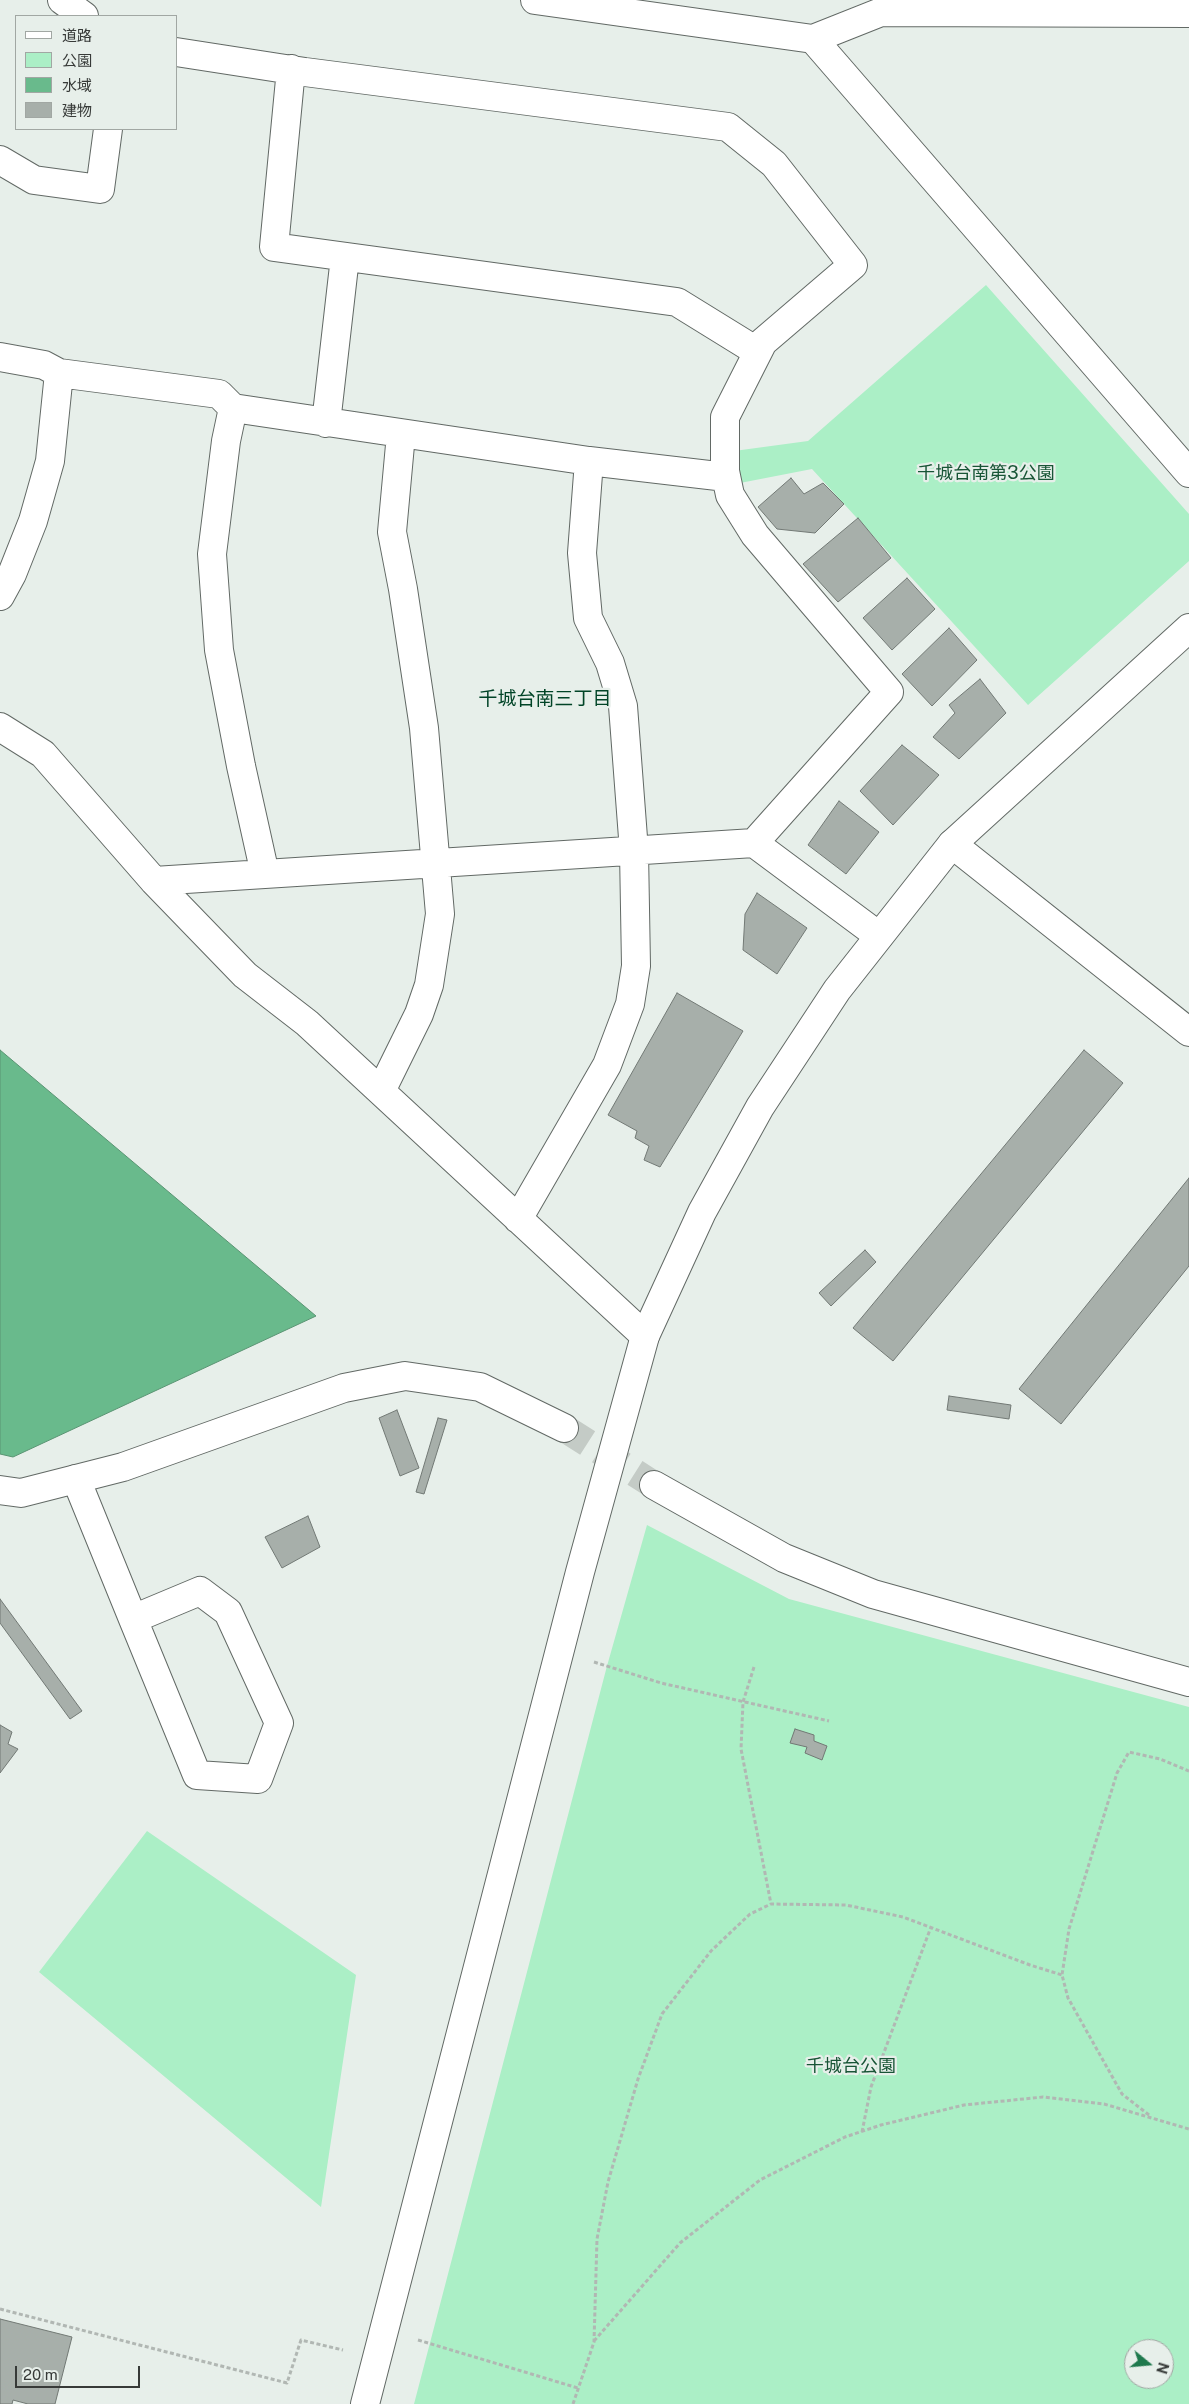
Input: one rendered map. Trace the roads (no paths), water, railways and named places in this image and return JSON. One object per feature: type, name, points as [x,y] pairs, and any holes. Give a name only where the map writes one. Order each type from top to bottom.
[{"type":"street","points":[[62,0],[83,15]]},
{"type":"street","points":[[535,0],[813,39],[1189,473]]},
{"type":"street","points":[[813,39],[850,12],[1189,13]]},
{"type":"street","points":[[178,52],[728,127],[774,164],[853,265],[763,342],[726,417],[726,477],[730,495],[755,535],[889,692],[754,844]]},
{"type":"street","points":[[291,69],[274,247],[677,302],[758,352]]},
{"type":"street","points":[[0,160],[34,180],[100,189],[108,130]]},
{"type":"street","points":[[326,423],[345,257]]},
{"type":"street","points":[[0,357],[44,365],[59,373],[219,394],[233,408],[590,462],[726,477]]},
{"type":"street","points":[[0,596],[12,574],[33,521],[50,461],[59,373]]},
{"type":"street","points":[[233,408],[226,441],[212,554],[220,650],[241,766],[264,874]]},
{"type":"street","points":[[381,1091],[419,1014],[429,985],[440,914],[434,864],[424,728],[403,590],[392,532],[401,434]]},
{"type":"street","points":[[518,1219],[607,1065],[630,1004],[636,966],[634,851],[622,706],[610,663],[588,618],[582,553],[590,462]]},
{"type":"street","points":[[366,2404],[580,1572],[645,1336],[702,1212],[760,1107],[837,990],[952,844],[1189,628]]},
{"type":"street","points":[[0,727],[43,754],[154,881],[245,975],[307,1023],[645,1336]]},
{"type":"street","points":[[154,881],[754,844],[879,936]]},
{"type":"street","points":[[952,844],[1189,1032]]},
{"type":"street","points":[[0,1490],[21,1493],[123,1467],[344,1388],[405,1376],[480,1386],[564,1428]]},
{"type":"street","points":[[76,1479],[133,1619],[197,1775],[258,1780],[279,1723],[228,1612],[200,1591],[133,1619]]},
{"type":"street","points":[[654,1485],[784,1558],[873,1594],[1189,1682]]},
{"type":"water","points":[[0,1050],[316,1316],[13,1457],[0,1454]]},
{"type":"tunnel","points":[[564,1428],[654,1485]]},
{"type":"district","name":"千城台南三丁目","points":[[545,699]]},
{"type":"park label","name":"千城台南第3公園","points":[[986,473]]},
{"type":"park label","name":"千城台公園","points":[[851,2066]]}]
